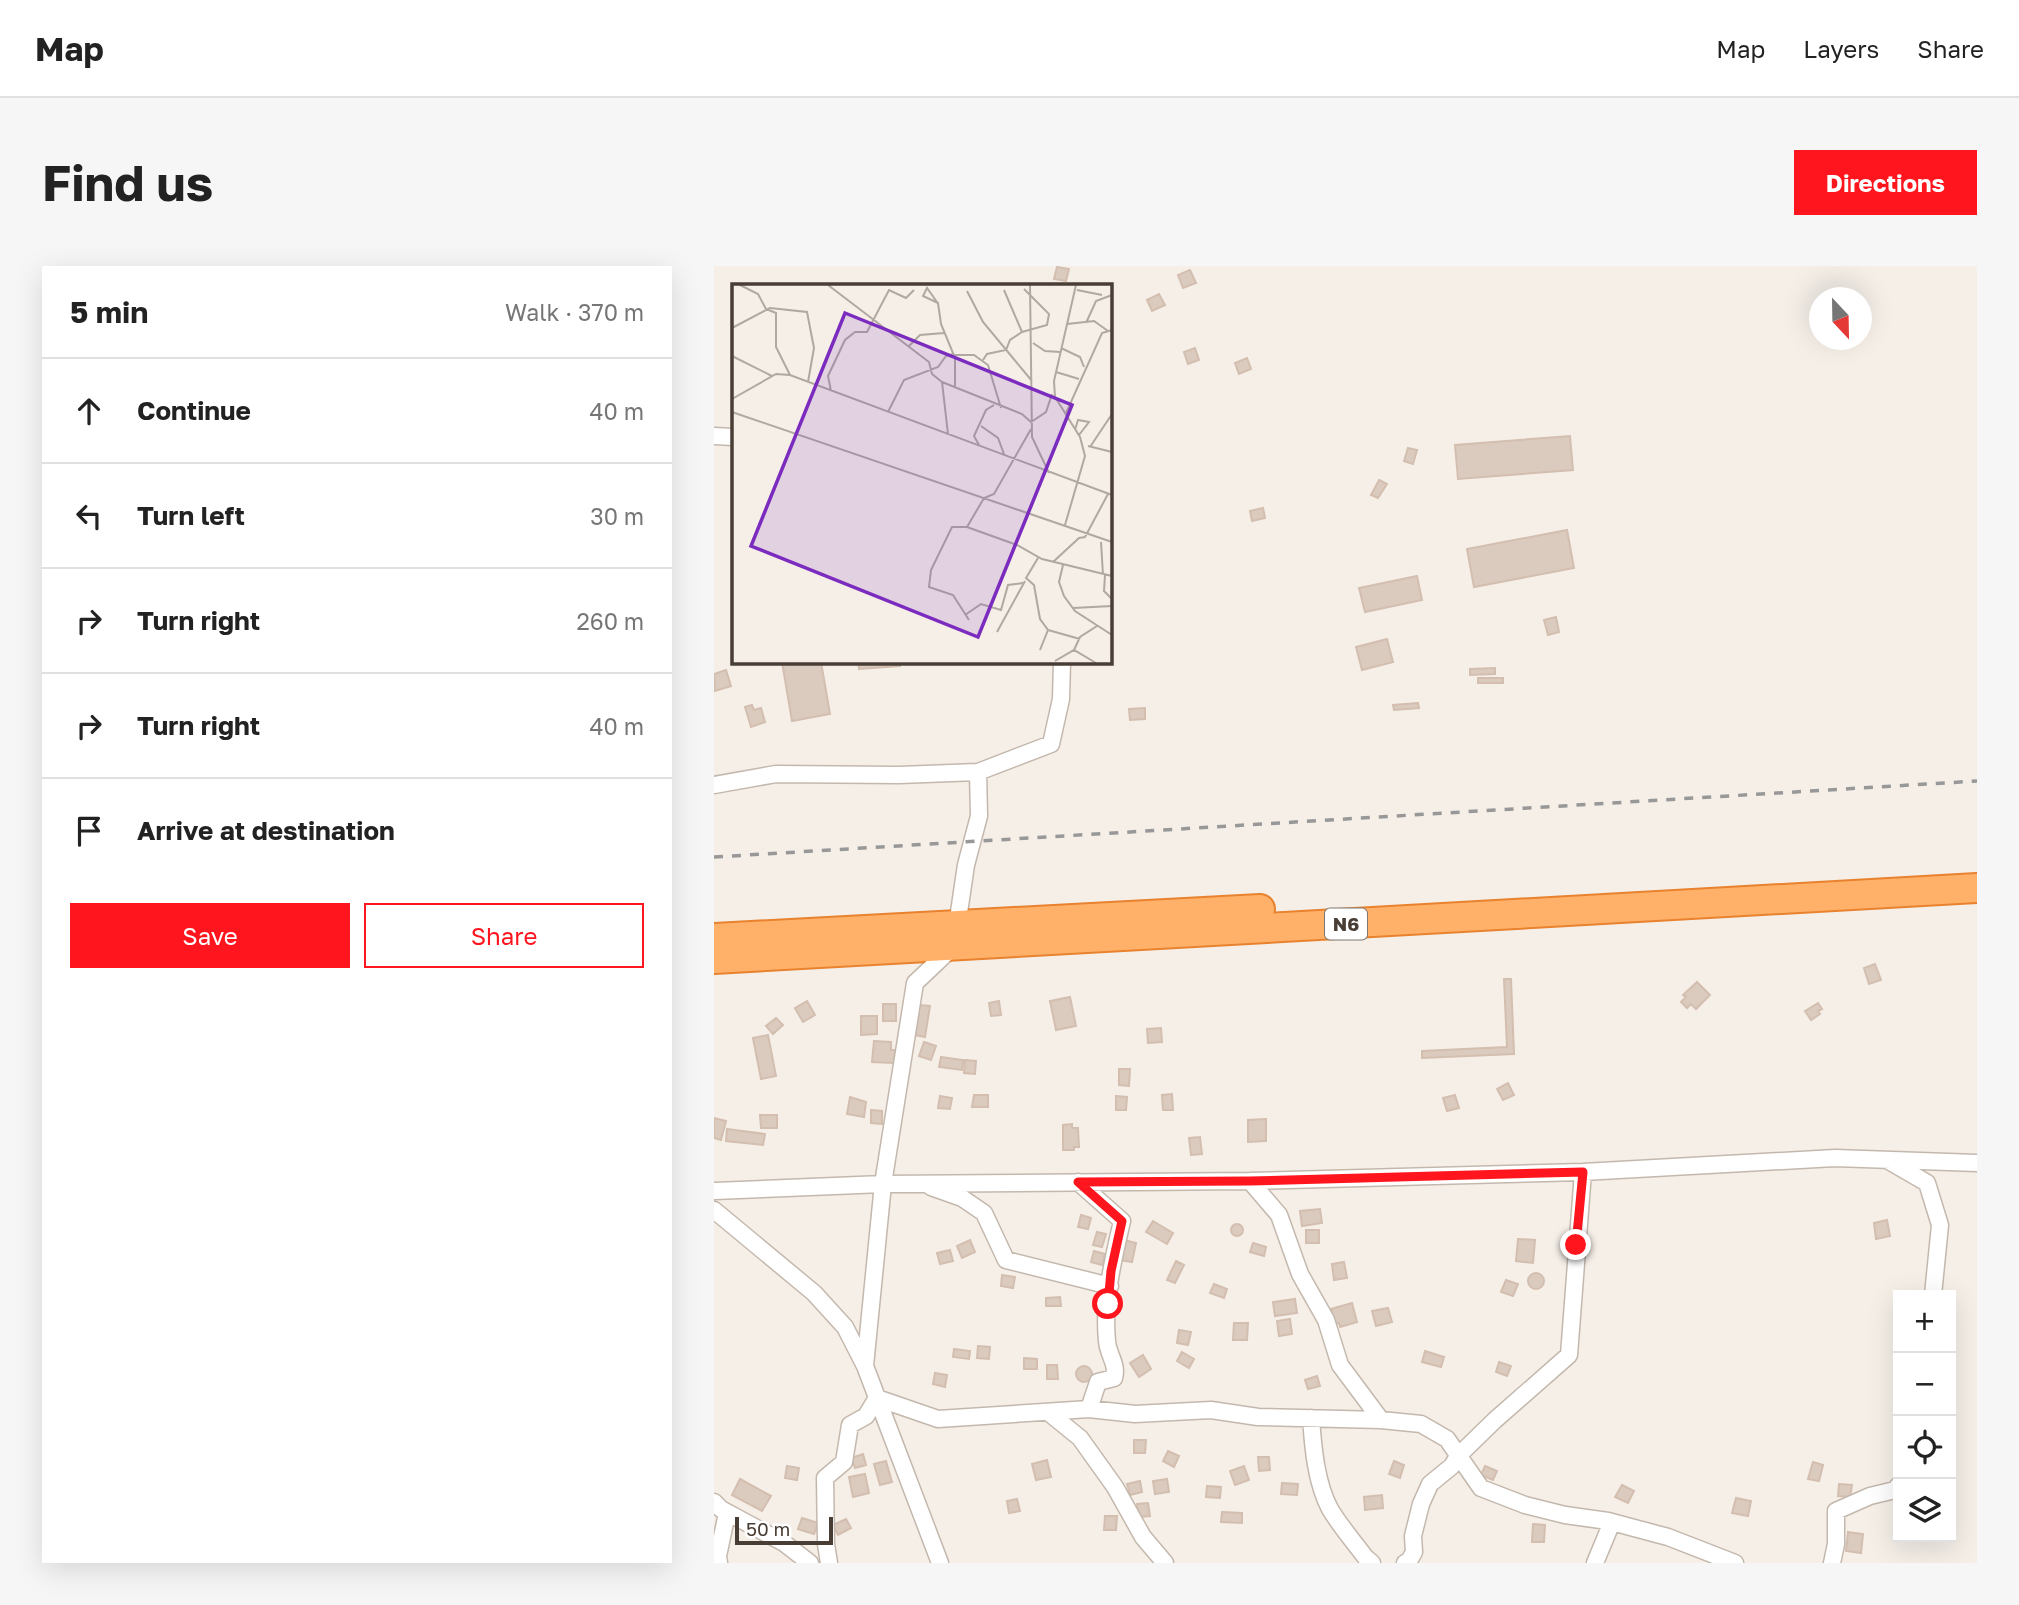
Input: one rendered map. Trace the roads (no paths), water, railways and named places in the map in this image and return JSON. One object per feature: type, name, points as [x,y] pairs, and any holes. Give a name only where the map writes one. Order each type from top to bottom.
[{"type":"highway","name":"N6","points":[[714,959],[956,935],[1977,872]]},
{"type":"highway","name":"N6","points":[[714,938],[956,935],[1977,888]]},
{"type":"street","points":[[714,436],[732,437]]},
{"type":"street","points":[[714,785],[776,774],[899,775],[978,772],[1051,744],[1061,699],[1062,663]]},
{"type":"street","points":[[865,1366],[883,1184],[915,983],[956,935],[966,865],[979,816],[978,772]]},
{"type":"street","points":[[714,1191],[919,1183],[1250,1181],[1583,1172],[1835,1158],[1977,1163]]},
{"type":"street","points":[[1886,1160],[1927,1183],[1940,1225],[1934,1290]]},
{"type":"street","points":[[1405,1563],[1414,1552],[1413,1536],[1421,1504],[1430,1484],[1569,1355],[1583,1172]]},
{"type":"street","points":[[1250,1181],[1279,1215],[1300,1274],[1326,1320],[1340,1366],[1381,1420]]},
{"type":"street","points":[[1078,1182],[1122,1221],[1110,1286],[1107,1343],[1116,1369],[1114,1378],[1098,1382],[1089,1409]]},
{"type":"street","points":[[919,1183],[962,1198],[984,1213],[1006,1260],[1110,1286]]},
{"type":"street","points":[[714,1210],[814,1293],[845,1327],[865,1366],[940,1563]]},
{"type":"street","points":[[877,1398],[938,1419],[1089,1409],[1135,1414],[1211,1409],[1258,1417],[1381,1420],[1421,1424],[1447,1438],[1482,1488],[1525,1506],[1612,1522],[1668,1537],[1735,1563]]},
{"type":"street","points":[[829,1563],[826,1544],[825,1478],[844,1462],[850,1425],[866,1416],[877,1398]]},
{"type":"street","points":[[1048,1412],[1080,1438],[1115,1487],[1143,1537],[1165,1563]]},
{"type":"street","points":[[1311,1418],[1312,1442],[1321,1483],[1330,1507],[1372,1563]]},
{"type":"street","points":[[1832,1563],[1836,1544],[1836,1511],[1870,1496],[1893,1490]]},
{"type":"street","points":[[714,1502],[727,1513],[784,1543],[810,1563]]},
{"type":"street","points":[[719,1563],[727,1513]]},
{"type":"street","points":[[1595,1563],[1612,1522]]},
{"type":"railway","points":[[714,857],[1977,781]]}]
